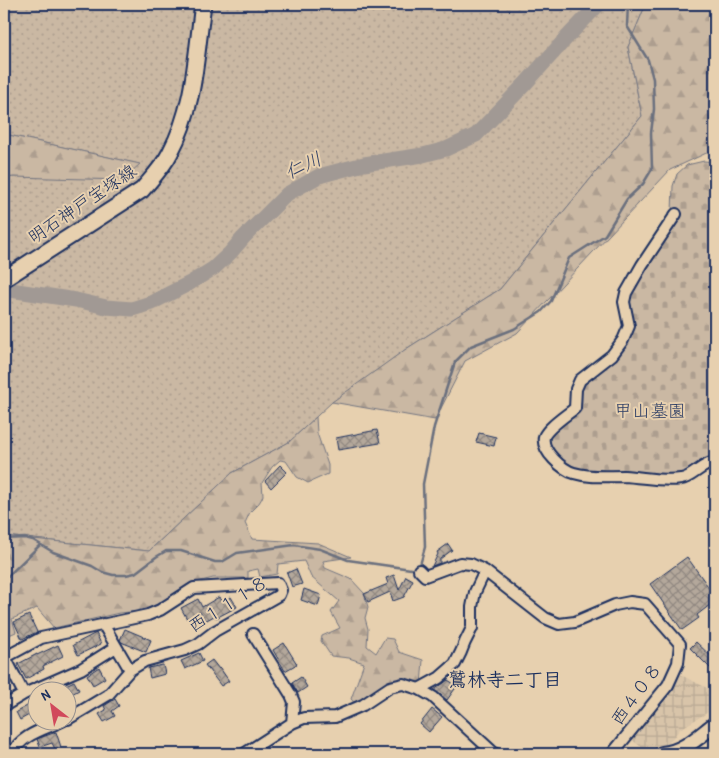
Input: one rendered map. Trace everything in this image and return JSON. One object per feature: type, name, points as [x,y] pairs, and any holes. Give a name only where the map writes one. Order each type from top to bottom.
[{"type":"main road","name":"明石神戸宝塚線","points":[[4,279],[142,190],[158,172],[170,153],[188,108],[192,91],[203,4]]},
{"type":"street","points":[[676,214],[626,292],[624,302],[629,326],[623,340],[612,355],[580,380],[576,389],[575,408],[550,428],[544,436],[544,443],[550,455],[562,466],[572,472],[587,476],[684,479],[702,466],[715,462]]},
{"type":"street","name":"西４０８","points":[[419,570],[425,576],[460,563],[471,564],[485,571],[545,618],[559,624],[575,622],[614,605],[630,602],[645,604],[680,644],[678,663],[668,685],[612,754]]},
{"type":"street","points":[[419,689],[439,678],[454,664],[461,652],[472,628],[472,607],[485,571]]},
{"type":"street","name":"西１１１８","points":[[4,658],[41,638],[148,615],[160,610],[194,588],[278,583],[282,590],[279,595],[215,631],[198,644],[185,650],[144,661],[130,670],[108,695],[78,713]]},
{"type":"street","points":[[103,624],[130,670]]},
{"type":"street","points":[[253,634],[291,695],[294,702],[292,723]]},
{"type":"street","points":[[61,680],[116,647]]},
{"type":"street","points":[[4,658],[24,694]]},
{"type":"street","points":[[244,754],[292,723],[304,718],[335,717],[363,705],[390,687],[403,684],[419,689],[433,697],[495,754]]},
{"type":"street","points":[[4,706],[28,693]]},
{"type":"street","points":[[662,754],[683,748],[715,724]]},
{"type":"street","points":[[12,754],[25,738],[42,730]]},
{"type":"shaded area","points":[[681,675],[715,692],[715,708],[680,729],[667,745],[640,746],[632,740]]},
{"type":"green space","points":[[4,4],[646,4],[628,47],[642,116],[500,289],[406,349],[346,394],[332,402],[289,442],[232,473],[149,551],[4,536],[4,178],[139,164],[4,134]]},
{"type":"green space","points":[[646,4],[715,4],[715,149],[670,170],[517,333],[465,361],[435,420],[332,402],[406,349],[500,289],[642,116],[628,47]]},
{"type":"green space","points":[[4,134],[140,164],[122,180],[4,178]]},
{"type":"green space","name":"甲山墓園","points":[[704,161],[715,162],[715,460],[682,475],[588,473],[574,470],[552,453],[547,436],[577,411],[583,382],[626,341],[627,302],[672,212],[673,186],[677,174],[687,165]]},
{"type":"green space","points":[[316,417],[317,433],[328,465],[328,474],[308,483],[297,477],[286,461],[280,460],[272,467],[262,483],[262,498],[250,512],[245,523],[252,539],[318,543],[351,557],[323,561],[325,568],[351,579],[364,593],[368,607],[365,618],[368,629],[367,646],[376,653],[385,638],[393,639],[399,652],[423,660],[421,685],[398,679],[389,682],[358,707],[351,699],[364,663],[349,658],[331,656],[321,641],[322,636],[340,628],[331,612],[339,601],[311,577],[304,561],[278,564],[277,574],[260,577],[258,569],[248,571],[248,578],[213,578],[193,583],[157,606],[141,611],[119,613],[54,628],[37,608],[12,619],[16,632],[9,635],[4,630],[4,536],[149,551],[232,473],[289,442]]},
{"type":"building","points":[[377,430],[380,443],[338,450],[336,438]]},
{"type":"building","points":[[479,433],[496,437],[494,446],[476,442]]},
{"type":"building","points":[[280,465],[287,472],[271,488],[265,481]]},
{"type":"building","points":[[448,544],[452,550],[440,559],[440,563],[432,566],[438,554],[437,552]]},
{"type":"building","points":[[687,557],[715,596],[715,601],[697,615],[699,618],[682,630],[650,584]]},
{"type":"building","points":[[296,569],[302,584],[292,587],[287,573]]},
{"type":"building","points":[[394,575],[399,590],[406,576],[413,580],[404,597],[393,601],[390,592],[368,602],[364,594],[388,584],[386,578]]},
{"type":"building","points":[[304,589],[321,595],[318,606],[301,600]]},
{"type":"building","points":[[219,597],[222,602],[231,597],[237,607],[216,618],[214,616],[205,621],[200,612],[187,619],[181,608],[198,599],[202,607]]},
{"type":"building","points":[[29,615],[37,632],[22,639],[14,622]]},
{"type":"building","points":[[125,629],[151,640],[146,652],[121,642],[120,640]]},
{"type":"building","points":[[96,633],[101,644],[78,655],[73,645]]},
{"type":"building","points":[[696,642],[715,660],[715,673],[690,648]]},
{"type":"building","points":[[284,643],[297,664],[285,671],[273,650]]},
{"type":"building","points":[[58,645],[63,656],[43,666],[44,669],[26,679],[18,664]]},
{"type":"building","points":[[199,653],[203,661],[185,669],[181,661]]},
{"type":"building","points":[[212,660],[229,681],[221,686],[205,665]]},
{"type":"building","points":[[163,665],[165,674],[150,678],[148,668]]},
{"type":"building","points":[[99,667],[105,678],[93,685],[87,675]]},
{"type":"building","points":[[301,677],[307,687],[298,693],[292,683]]},
{"type":"building","points":[[448,680],[457,686],[447,700],[434,690]]},
{"type":"building","points":[[115,699],[119,706],[112,711],[115,716],[104,722],[99,714],[106,710],[104,706]]},
{"type":"building","points":[[28,706],[28,716],[20,720],[16,712]]},
{"type":"building","points":[[432,709],[442,717],[429,732],[420,724]]},
{"type":"building","points":[[56,732],[61,747],[55,749],[52,743],[40,747],[37,739]]},
{"type":"waterway","name":"仁川","points":[[4,289],[76,300],[106,307],[132,309],[151,303],[214,268],[287,194],[319,176],[364,164],[423,155],[446,149],[476,135],[599,4]]},
{"type":"waterway","points":[[420,565],[425,547],[423,484],[434,427],[455,362],[471,346],[514,329],[541,312],[551,301],[569,258],[605,235],[627,199],[643,184],[652,169],[653,79],[648,60],[627,26],[628,4]]},
{"type":"waterway","points":[[4,539],[25,538],[33,540],[53,552],[113,575],[135,573],[166,551],[181,551],[215,562],[222,562],[237,553],[294,545],[320,549],[348,560],[411,569]]},
{"type":"waterway","points":[[4,579],[40,545]]},
{"type":"district","name":"鷲林寺二丁目","points":[[505,679]]}]
